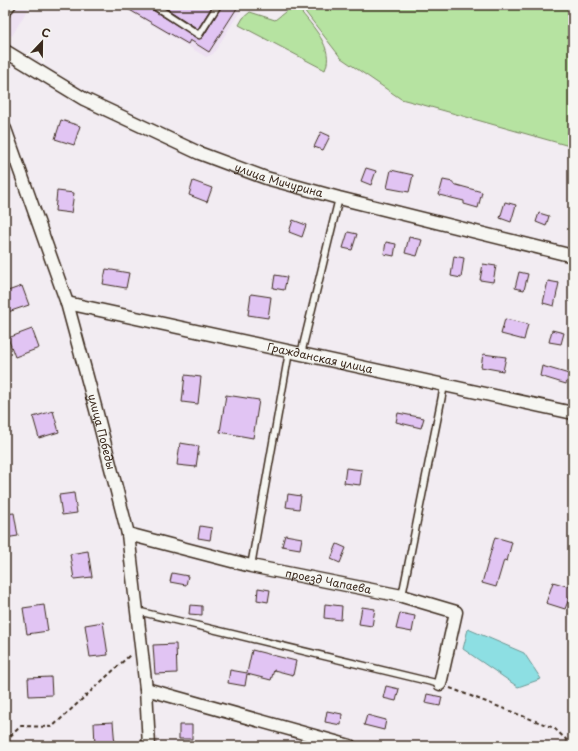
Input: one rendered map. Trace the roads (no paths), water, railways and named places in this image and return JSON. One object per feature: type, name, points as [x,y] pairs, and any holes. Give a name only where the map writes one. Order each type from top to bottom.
[{"type":"street","name":"улица Мичурина","points":[[5,51],[84,99],[199,153],[266,178],[339,198],[573,256]]},
{"type":"street","name":"улица Победы","points":[[5,129],[67,303],[128,534],[146,689],[148,746]]},
{"type":"street","name":"Гражданская улица","points":[[67,303],[573,413]]},
{"type":"street","name":"проезд Чапаева","points":[[128,534],[251,566],[402,596],[456,612],[440,684]]},
{"type":"street","points":[[146,689],[350,746]]},
{"type":"lane","points":[[5,15],[13,5]]},
{"type":"lane","points":[[153,5],[199,35],[218,5]]},
{"type":"lane","points":[[251,566],[295,353],[339,198]]},
{"type":"lane","points":[[402,596],[444,386]]},
{"type":"lane","points":[[137,611],[440,684]]},
{"type":"water","points":[[468,629],[524,653],[541,679],[518,687],[463,649]]}]
